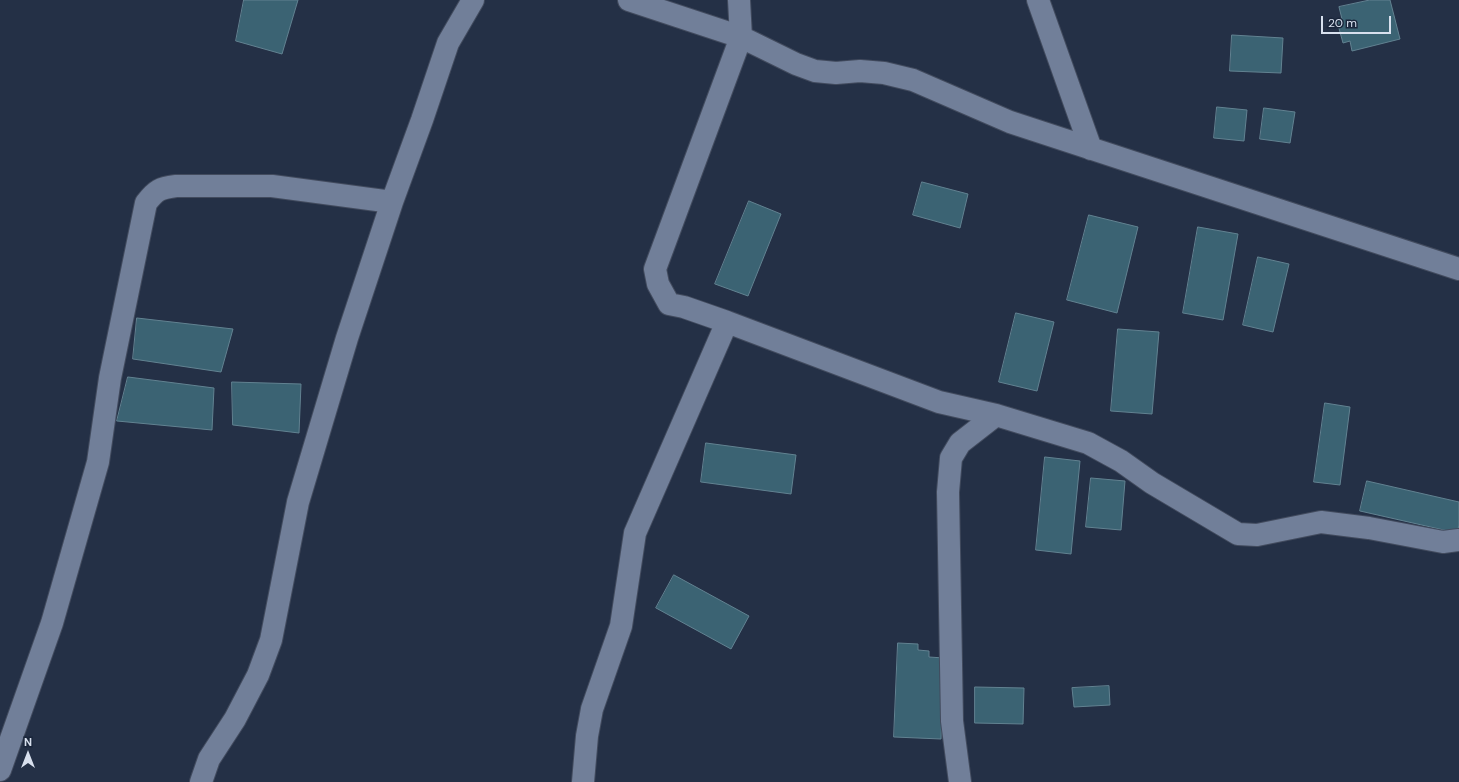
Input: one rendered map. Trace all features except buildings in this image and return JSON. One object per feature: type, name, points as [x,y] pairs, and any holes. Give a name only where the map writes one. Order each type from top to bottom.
[{"type":"street","points":[[201,782],[209,759],[235,719],[258,675],[271,640],[298,502],[347,338],[392,202],[448,43],[473,0]]},
{"type":"street","points":[[629,0],[741,37],[796,64],[815,71],[836,73],[860,71],[884,73],[913,80],[1010,122],[1459,269]]},
{"type":"street","points":[[739,0],[741,37],[655,269],[658,284],[669,304],[684,307],[727,322],[939,402],[996,415],[1088,443],[1121,461],[1152,484],[1238,534],[1257,535],[1321,522],[1369,528],[1443,542],[1459,540]]},
{"type":"street","points":[[1038,0],[1091,149]]},
{"type":"street","points":[[0,770],[52,623],[98,462],[110,378],[146,203],[155,192],[164,187],[176,186],[272,186],[335,193],[392,202]]},
{"type":"street","points":[[583,782],[587,736],[592,709],[621,626],[635,533],[727,322]]},
{"type":"street","points":[[960,782],[952,721],[948,492],[951,458],[960,443],[996,415]]}]
